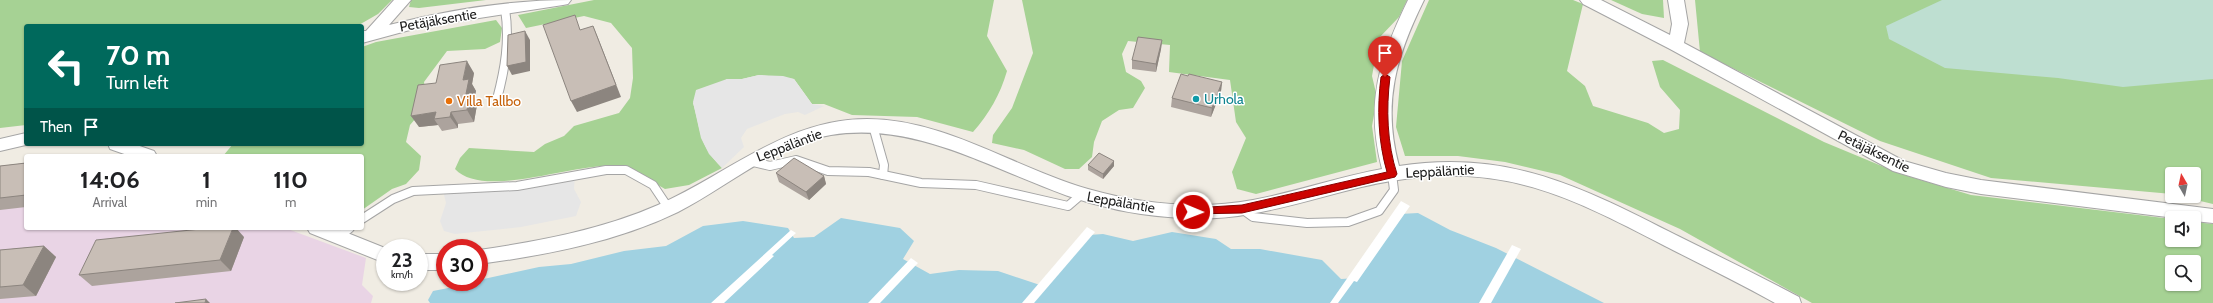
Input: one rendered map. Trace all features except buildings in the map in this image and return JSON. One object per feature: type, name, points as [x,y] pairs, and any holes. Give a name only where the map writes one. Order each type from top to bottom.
[{"type":"street","points":[[367,35],[403,0]]},
{"type":"street","name":"Petäjäksentie","points":[[367,35],[421,22],[563,0]]},
{"type":"street","points":[[1392,174],[1386,154],[1382,101],[1385,77],[1405,23],[1416,0]]},
{"type":"street","name":"Petäjäksentie","points":[[1588,0],[1676,45],[1898,166],[1946,180],[1982,188],[2056,195],[2213,216]]},
{"type":"street","points":[[1676,0],[1680,24],[1676,45]]},
{"type":"street","name":"Leppäläntie","points":[[488,256],[524,251],[603,232],[668,208],[721,180],[748,161],[787,143],[829,129],[873,126],[902,129],[931,136],[968,148],[1037,179],[1082,194],[1121,204],[1169,210],[1205,212],[1242,209],[1392,174],[1433,169],[1471,168],[1498,171],[1564,189],[1636,223],[1792,303]]},
{"type":"street","points":[[0,145],[24,139]]},
{"type":"street","points":[[121,146],[143,154]]},
{"type":"street","points":[[327,230],[343,233],[376,251]]},
{"type":"lane","points":[[497,99],[504,74],[508,24],[505,9]]},
{"type":"lane","points":[[873,126],[884,165],[883,175]]},
{"type":"lane","points":[[748,161],[770,166],[796,160],[828,171],[869,172],[921,183],[976,185],[1068,206],[1082,194]]},
{"type":"lane","points":[[364,218],[392,199],[413,191],[517,186],[606,170],[626,170],[653,185],[668,208]]},
{"type":"lane","points":[[1242,209],[1253,217],[1307,223],[1348,222],[1379,211],[1394,190],[1392,174]]},
{"type":"shaded area","points":[[759,75],[783,76],[794,79],[812,104],[824,106],[805,115],[798,112],[785,114],[747,129],[741,138],[744,147],[722,168],[709,154],[701,138],[693,102],[696,90],[727,79],[742,79]]},
{"type":"shaded area","points":[[24,165],[24,230],[290,230],[366,258],[362,285],[373,296],[371,303],[0,303],[0,167]]},
{"type":"shaded area","points":[[575,175],[574,189],[581,202],[576,216],[521,227],[455,234],[444,231],[440,221],[446,203],[444,195],[450,184],[488,186]]},
{"type":"green space","points":[[0,0],[392,0],[378,14],[360,24],[24,24],[24,125],[0,128]]},
{"type":"green space","points":[[411,0],[486,0],[419,8],[409,7]]},
{"type":"green space","points":[[594,0],[994,0],[987,36],[1007,71],[993,104],[973,132],[917,117],[852,115],[824,104],[812,104],[794,79],[759,75],[742,79],[727,79],[693,103],[705,145],[722,168],[689,185],[665,189],[634,169],[622,166],[582,168],[509,181],[488,181],[469,178],[455,169],[460,158],[469,148],[534,152],[545,144],[564,136],[574,126],[619,113],[630,98],[633,78],[632,48],[611,23],[584,16],[526,28],[518,15]]},
{"type":"green space","points":[[1022,0],[1407,0],[1399,17],[1379,38],[1372,76],[1377,97],[1372,126],[1377,162],[1256,194],[1237,189],[1232,172],[1246,138],[1236,122],[1230,80],[1169,72],[1170,45],[1128,41],[1122,54],[1126,72],[1141,81],[1145,88],[1133,108],[1119,110],[1102,121],[1094,142],[1092,157],[1079,169],[1065,169],[1024,150],[992,143],[993,135],[1012,108],[1033,53]]},
{"type":"green space","points":[[1429,0],[1573,0],[1583,4],[1567,71],[1585,86],[1593,106],[1648,123],[1664,133],[1679,129],[1680,110],[1660,87],[1652,61],[1663,60],[1824,142],[1901,174],[1971,195],[2165,218],[2165,247],[2201,247],[2201,223],[2213,224],[2213,303],[1812,303],[1680,229],[1560,175],[1505,162],[1458,156],[1405,156],[1396,127],[1402,61]]},
{"type":"green space","points":[[1611,0],[1663,0],[1664,18],[1642,14]]},
{"type":"green space","points":[[1695,0],[2054,0],[2213,62],[2213,204],[2201,201],[2201,167],[2165,167],[2165,193],[1991,178],[1880,141],[1700,52]]},
{"type":"green space","points":[[1942,0],[2213,0],[2213,79],[2123,87],[2058,78],[1945,68],[1889,39],[1886,26]]},
{"type":"green space","points":[[496,20],[502,28],[500,42],[485,49],[447,51],[424,82],[426,95],[416,118],[410,125],[406,142],[421,156],[419,170],[406,184],[392,189],[364,209],[364,154],[225,154],[231,146],[364,146],[364,46],[376,42]]},
{"type":"water","points":[[1418,213],[1450,230],[1496,248],[1604,303],[430,303],[428,300],[433,291],[436,290],[488,291],[488,278],[539,267],[571,264],[624,251],[666,246],[703,226],[743,221],[788,228],[794,238],[814,237],[841,218],[900,228],[914,241],[903,259],[930,274],[959,270],[998,271],[1040,285],[1089,235],[1103,234],[1133,241],[1172,232],[1216,239],[1231,249],[1260,249],[1322,260],[1341,279],[1357,278],[1400,214]]},
{"type":"pier","points":[[1401,201],[1410,206],[1357,282],[1354,281],[1338,303],[1330,303]]},
{"type":"pier","points":[[1087,227],[1095,232],[1034,303],[1022,303]]},
{"type":"pier","points":[[791,230],[796,233],[724,303],[711,303]]},
{"type":"pier","points":[[1512,245],[1521,249],[1491,303],[1479,303]]},
{"type":"pier","points":[[911,258],[918,263],[880,303],[868,303]]},
{"type":"place","name":"Urhola","points":[[1196,99]]},
{"type":"place","name":"Villa Tallbo","points":[[449,101]]},
{"type":"route","points":[[1193,212],[1242,209],[1287,199],[1330,187],[1392,174],[1386,154],[1382,101],[1385,77]]}]
